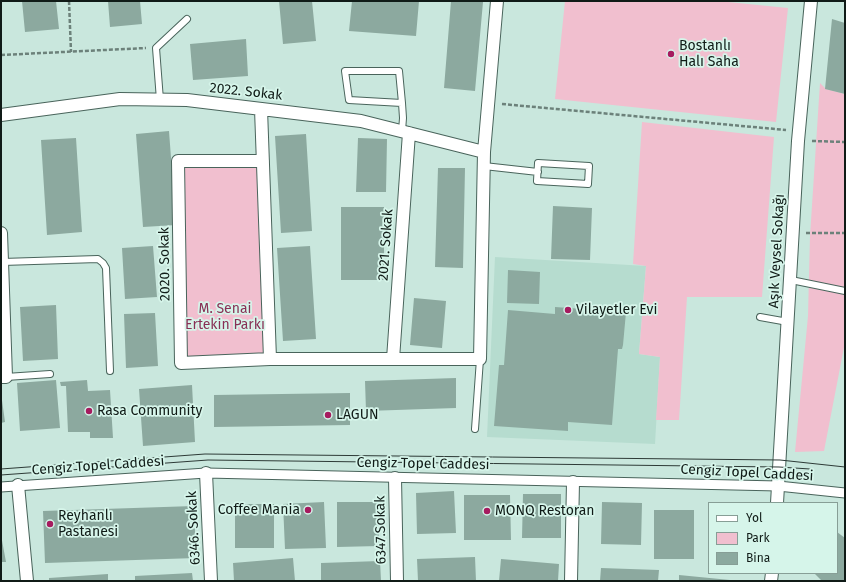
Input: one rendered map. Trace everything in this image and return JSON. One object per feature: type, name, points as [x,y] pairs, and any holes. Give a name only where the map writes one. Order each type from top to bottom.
[{"type":"street","points":[[480,359],[484,152],[490,103],[497,1]]},
{"type":"street","name":"Aşık Veysel Sokağı","points":[[777,502],[799,136],[811,1]]},
{"type":"street","name":"2022. Sokak","points":[[1,115],[120,99],[187,100],[361,121],[484,152]]},
{"type":"street","points":[[260,108],[270,359]]},
{"type":"street","name":"2021. Sokak","points":[[393,359],[406,132]]},
{"type":"street","name":"2020. Sokak","points":[[263,161],[178,161],[182,363],[270,359],[480,359]]},
{"type":"street","points":[[1,234],[3,377]]},
{"type":"street","name":"Cengiz Topel Caddesi","points":[[1,487],[206,473],[778,486],[845,493]]},
{"type":"street","name":"6346. Sokak","points":[[206,473],[211,581]]},
{"type":"street","name":"6347.Sokak","points":[[396,478],[397,581]]},
{"type":"street","points":[[571,581],[573,482]]},
{"type":"street","points":[[18,485],[27,581]]},
{"type":"lane","points":[[160,100],[156,48],[187,19]]},
{"type":"lane","points":[[402,103],[349,100],[345,71],[399,71],[406,132]]},
{"type":"lane","points":[[538,163],[589,166],[588,184],[537,181],[538,172],[538,163]]},
{"type":"lane","points":[[484,166],[538,172]]},
{"type":"lane","points":[[2,262],[98,260],[103,263],[106,268],[110,371]]},
{"type":"lane","points":[[791,280],[845,291]]},
{"type":"lane","points":[[760,317],[788,322]]},
{"type":"lane","points":[[475,429],[480,359]]},
{"type":"lane","points":[[3,377],[50,374]]},
{"type":"path","points":[[69,1],[71,52]]},
{"type":"path","points":[[1,56],[156,48]]},
{"type":"path","points":[[490,103],[845,142]]},
{"type":"path","points":[[794,233],[845,233]]},
{"type":"shaded area","name":"Vilayetler Evi","points":[[495,257],[646,266],[639,354],[660,357],[655,444],[487,437]]},
{"type":"green space","name":"Bostanlı Halı Saha","points":[[565,1],[718,1],[788,8],[776,122],[555,99]]},
{"type":"green space","points":[[820,83],[826,89],[845,94],[845,342],[824,451],[795,452],[808,316],[810,236]]},
{"type":"green space","points":[[642,122],[774,137],[762,297],[687,297],[679,420],[656,420],[660,357],[639,354],[646,266],[633,264]]},
{"type":"green space","name":"M. Senai Ertekin Parkı","points":[[178,161],[263,161],[270,359],[181,363]]},
{"type":"building","points":[[22,1],[56,1],[59,29],[25,32]]},
{"type":"building","points":[[108,1],[140,1],[142,24],[110,27]]},
{"type":"building","points":[[279,1],[312,1],[316,41],[283,44]]},
{"type":"building","points":[[352,1],[419,1],[416,36],[349,31]]},
{"type":"building","points":[[451,1],[483,2],[475,91],[444,88]]},
{"type":"building","points":[[832,19],[845,23],[845,94],[825,89]]},
{"type":"building","points":[[246,39],[248,76],[193,80],[190,44]]},
{"type":"building","points":[[169,131],[176,225],[143,227],[136,134]]},
{"type":"building","points":[[306,134],[312,231],[281,233],[275,136]]},
{"type":"building","points":[[76,138],[82,232],[47,235],[41,140]]},
{"type":"building","points":[[358,138],[387,139],[386,192],[356,192]]},
{"type":"building","points":[[438,168],[465,168],[463,268],[435,267]]},
{"type":"building","points":[[553,206],[592,208],[590,260],[551,259]]},
{"type":"building","points":[[341,207],[384,207],[384,280],[341,280]]},
{"type":"building","points":[[153,246],[157,297],[125,299],[122,248]]},
{"type":"building","points":[[310,246],[316,339],[283,341],[277,248]]},
{"type":"building","points":[[508,270],[540,272],[539,304],[507,303]]},
{"type":"building","points":[[414,298],[446,301],[442,348],[410,345]]},
{"type":"building","points":[[56,305],[58,359],[23,361],[20,307]]},
{"type":"building","name":"Vilayetler Evi","points":[[555,307],[626,312],[623,345],[622,349],[618,349],[612,425],[568,422],[568,431],[494,426],[499,365],[504,365],[508,310],[555,314]]},
{"type":"building","points":[[155,313],[158,366],[126,368],[124,314]]},
{"type":"building","points":[[456,378],[456,408],[366,411],[365,381]]},
{"type":"building","points":[[56,380],[60,428],[20,431],[17,383]]},
{"type":"building","name":"Rasa Community","points":[[87,380],[88,391],[110,390],[113,438],[90,438],[90,432],[68,432],[66,386],[61,386],[60,382]]},
{"type":"building","points":[[192,385],[195,442],[143,446],[139,389]]},
{"type":"building","points":[[1,393],[5,422],[1,423]]},
{"type":"building","points":[[350,393],[350,425],[214,427],[214,395]]},
{"type":"building","points":[[454,491],[456,533],[417,534],[416,493]]},
{"type":"building","points":[[523,494],[561,494],[561,538],[522,538]]},
{"type":"building","points":[[464,495],[510,495],[511,540],[464,540]]},
{"type":"building","points":[[324,502],[326,548],[285,549],[283,504]]},
{"type":"building","points":[[337,502],[378,502],[379,546],[337,547]]},
{"type":"building","points":[[602,502],[642,503],[641,545],[601,544]]},
{"type":"building","points":[[235,504],[274,504],[274,548],[235,548]]},
{"type":"building","points":[[194,506],[196,558],[45,563],[43,511]]},
{"type":"building","points":[[654,510],[694,510],[694,559],[654,559]]},
{"type":"building","points":[[838,533],[845,538],[845,581],[822,581],[815,574],[838,574]]},
{"type":"building","points":[[1,535],[6,562],[1,562]]},
{"type":"building","points":[[475,557],[476,581],[418,581],[417,559]]},
{"type":"building","points":[[293,558],[295,581],[234,581],[233,563]]},
{"type":"building","points":[[501,559],[559,564],[558,581],[499,581]]},
{"type":"building","points":[[380,561],[381,581],[321,581],[321,563]]},
{"type":"building","points":[[601,568],[659,570],[658,581],[600,581]]},
{"type":"building","points":[[192,573],[193,581],[135,581],[135,576]]},
{"type":"building","points":[[108,574],[108,581],[49,581],[49,578]]},
{"type":"building","points":[[679,575],[730,580],[730,581],[679,581]]},
{"type":"tram line","points":[[1,469],[205,454],[780,460],[845,467]]},
{"type":"tram line","points":[[1,475],[208,460],[779,467],[810,469]]},
{"type":"place","name":"Bostanlı Halı Saha","points":[[671,54]]},
{"type":"place","name":"Vilayetler Evi","points":[[568,310]]},
{"type":"place","name":"Rasa Community","points":[[89,411]]},
{"type":"place","name":"LAGUN","points":[[328,415]]},
{"type":"place","name":"Coffee Mania","points":[[308,510]]},
{"type":"place","name":"MONQ Restoran","points":[[487,511]]},
{"type":"place","name":"Reyhanlı Pastanesi","points":[[50,524]]}]
